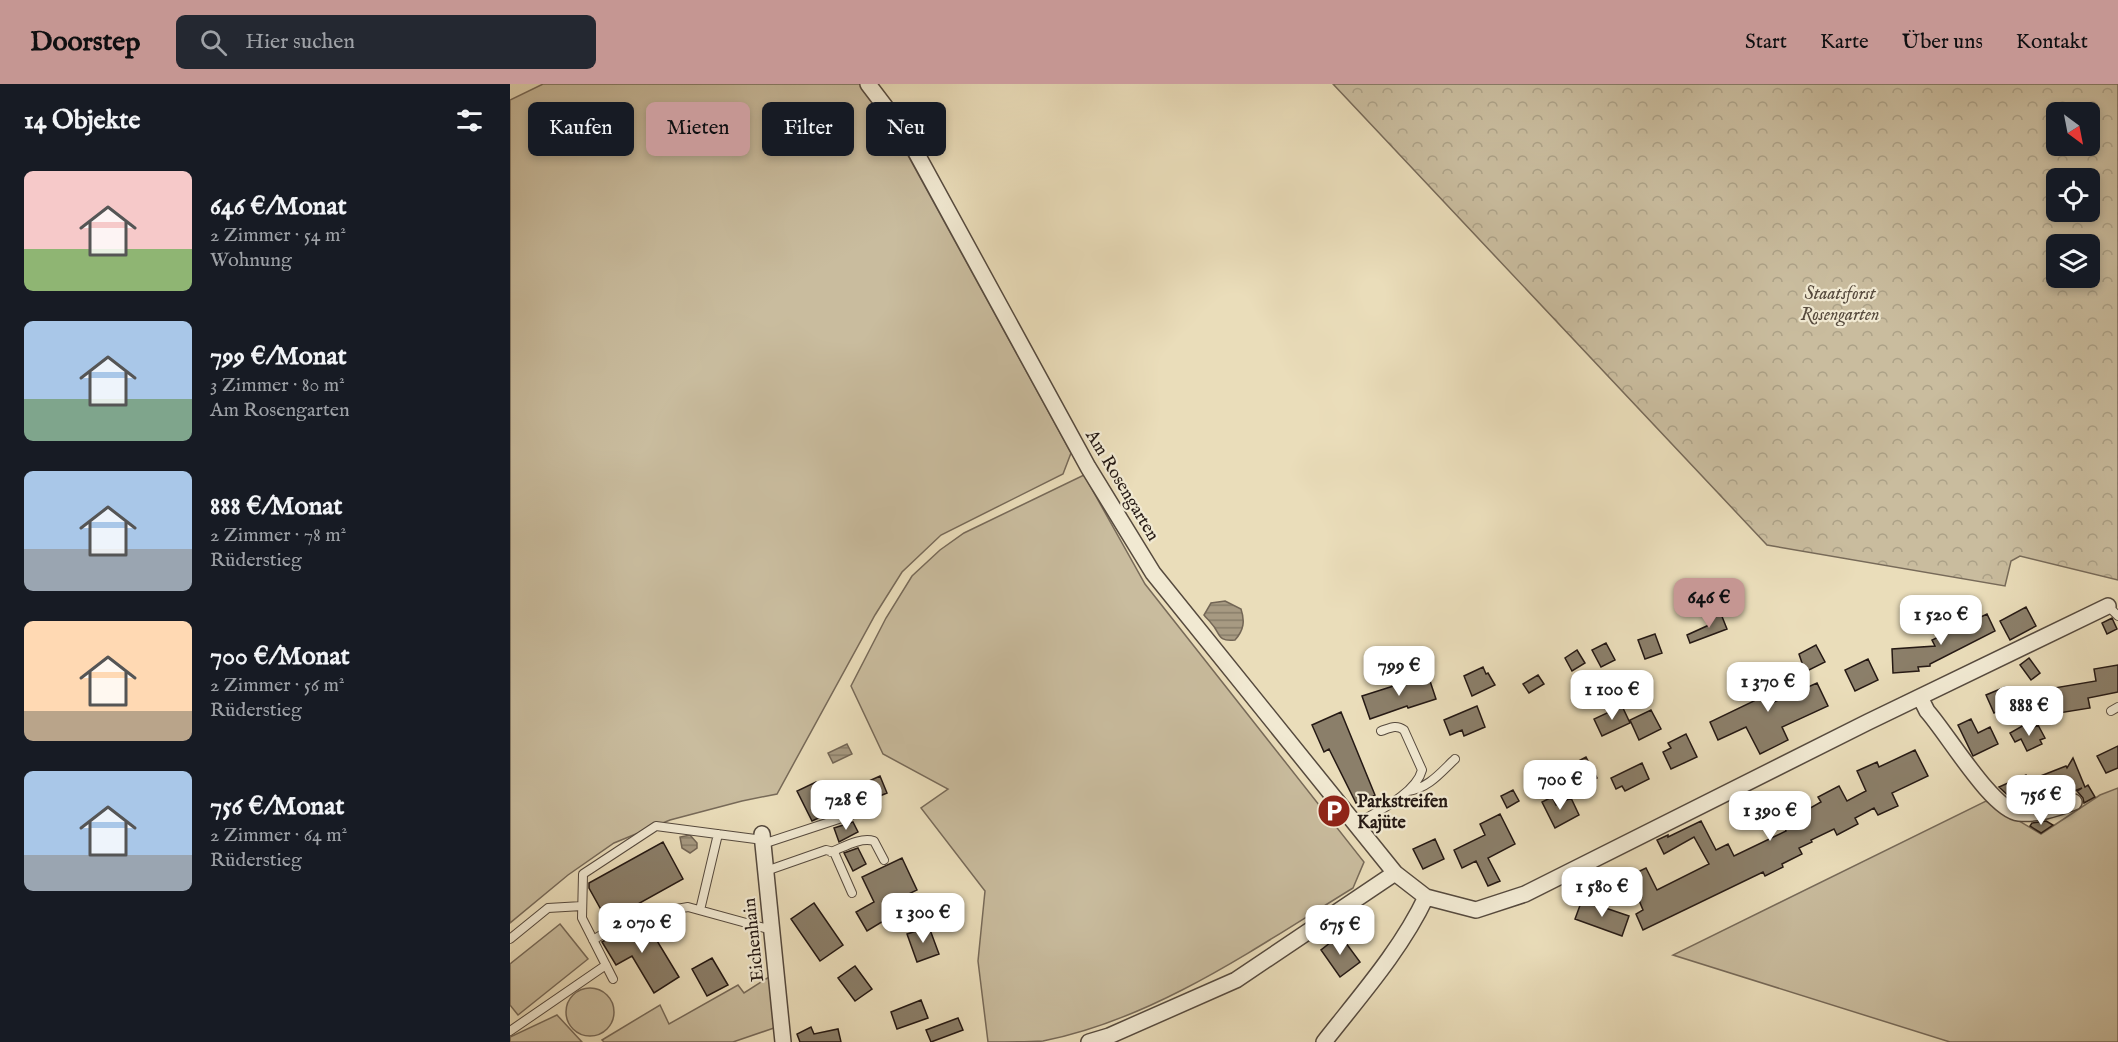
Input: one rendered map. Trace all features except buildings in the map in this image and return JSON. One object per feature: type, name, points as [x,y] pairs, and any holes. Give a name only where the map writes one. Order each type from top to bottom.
[{"type":"street","name":"Am Rosengarten","points":[[868,84],[906,134],[1088,467],[1153,573],[1395,873],[1426,897]]},
{"type":"street","points":[[1324,1042],[1381,969],[1417,918],[1426,897],[1476,910],[1525,894],[1920,697],[2113,611]]},
{"type":"street","points":[[1920,697],[1928,711],[1996,800],[2021,814],[2045,811],[2074,802]]},
{"type":"street","name":"Eichenhain","points":[[762,839],[783,1042]]},
{"type":"street","points":[[1089,1042],[1109,1036],[1236,981],[1395,873]]},
{"type":"lane","points":[[1356,824],[1408,791],[1421,775],[1422,770],[1407,734],[1399,726],[1381,731]]},
{"type":"lane","points":[[1408,791],[1417,790],[1431,783],[1455,759]]},
{"type":"lane","points":[[613,979],[582,918],[583,874],[656,826],[762,839],[860,812]]},
{"type":"lane","points":[[700,910],[718,834]]},
{"type":"lane","points":[[831,852],[863,840],[870,840],[874,841],[884,860]]},
{"type":"lane","points":[[766,871],[826,850],[838,859],[852,893]]},
{"type":"lane","points":[[510,939],[548,908],[582,906]]},
{"type":"lane","points":[[593,940],[632,917],[688,907],[772,930]]},
{"type":"lane","points":[[510,1031],[606,965]]},
{"type":"green space","points":[[543,84],[861,84],[875,102],[866,102],[866,156],[908,156],[1071,453],[1063,474],[941,535],[902,572],[875,615],[777,794],[670,820],[614,843],[568,875],[510,923],[510,100]]},
{"type":"green space","name":"Staatsforst Rosengarten","points":[[1333,84],[2118,84],[2118,580],[2020,556],[2011,561],[2005,586],[1767,545]]},
{"type":"green space","points":[[1084,475],[1145,584],[1364,862],[1353,888],[1242,957],[1165,998],[1085,1031],[1043,1041],[988,1042],[978,961],[985,891],[921,808],[948,789],[883,754],[851,686],[886,618],[912,576],[940,550],[964,533]]},
{"type":"green space","points":[[2118,788],[2118,1042],[1950,1042],[1673,955],[1986,801],[2041,834],[2100,795]]},
{"type":"green space","points":[[560,924],[588,959],[518,1015],[510,1005],[510,964]]},
{"type":"green space","points":[[769,977],[774,1028],[733,1042],[604,1042],[602,1040],[660,1005],[669,1024],[738,985],[744,993]]},
{"type":"green space","points":[[590,988],[607,995],[614,1012],[607,1029],[590,1036],[573,1029],[566,1012],[573,995]]},
{"type":"green space","points":[[557,1015],[582,1042],[510,1042],[510,1037]]},
{"type":"shaded area","points":[[1225,601],[1241,609],[1242,629],[1235,640],[1222,638],[1204,615],[1211,603]]},
{"type":"shaded area","points":[[847,744],[852,754],[833,763],[828,753]]},
{"type":"shaded area","points":[[690,835],[697,843],[697,848],[690,853],[682,848],[680,837]]},
{"type":"place","name":"Parkstreifen Kajüte","points":[[1334,811]]}]
